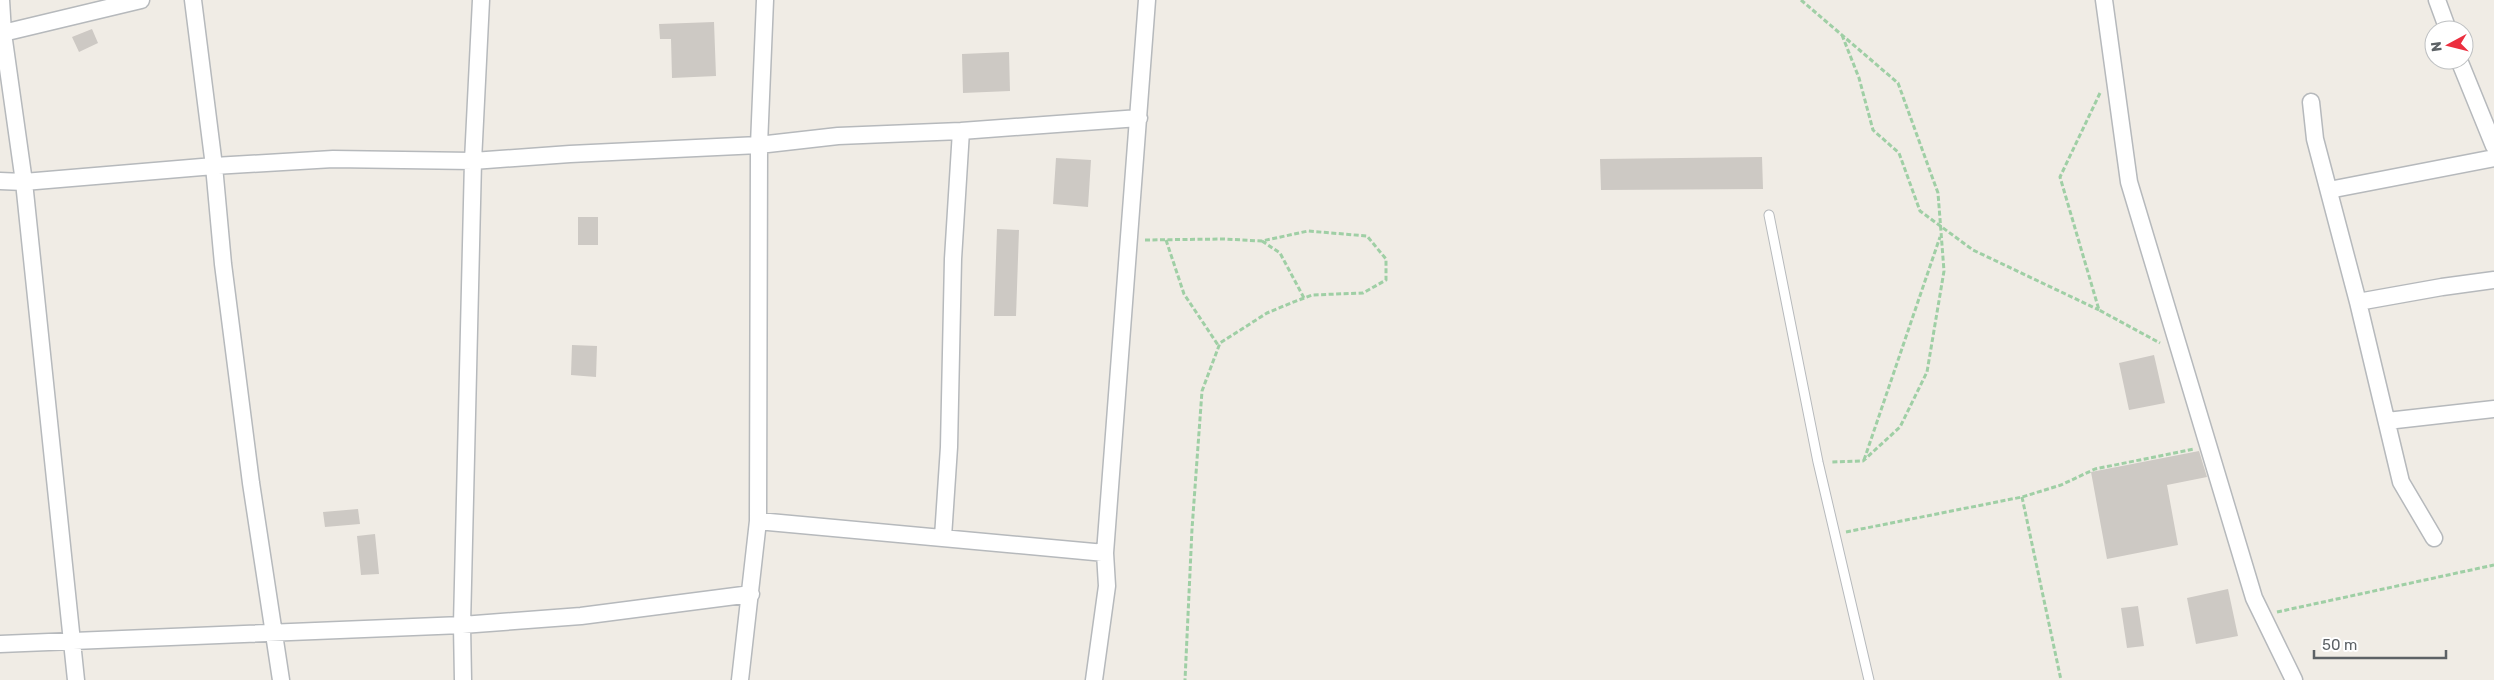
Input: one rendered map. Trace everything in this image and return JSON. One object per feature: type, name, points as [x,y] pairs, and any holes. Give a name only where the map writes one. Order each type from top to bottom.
[{"type":"street","points":[[1,0],[24,182],[76,680]]},
{"type":"street","points":[[4,33],[142,0]]},
{"type":"street","points":[[193,0],[214,166],[223,264],[251,483],[281,680]]},
{"type":"street","points":[[463,680],[462,625],[472,161],[481,0]]},
{"type":"street","points":[[740,680],[758,521],[759,144],[765,0]]},
{"type":"street","points":[[1094,680],[1107,586],[1105,553],[1147,0]]},
{"type":"street","points":[[2104,0],[2129,182],[2254,598],[2294,680]]},
{"type":"street","points":[[2437,0],[2444,20]]},
{"type":"street","points":[[2463,70],[2494,146]]},
{"type":"street","points":[[2311,102],[2315,139],[2358,302],[2401,482],[2434,538]]},
{"type":"street","points":[[0,180],[24,182],[214,166],[333,160],[472,161],[759,144],[847,136],[961,131],[1139,118]]},
{"type":"street","points":[[943,537],[950,428],[956,200],[961,131]]},
{"type":"street","points":[[2329,190],[2494,158]]},
{"type":"street","points":[[2358,302],[2494,280]]},
{"type":"street","points":[[2386,421],[2494,409]]},
{"type":"street","points":[[758,521],[1105,553]]},
{"type":"street","points":[[0,644],[462,625],[581,616],[750,594]]},
{"type":"lane","points":[[1769,214],[1818,462],[1869,680]]},
{"type":"path","points":[[1801,0],[1898,83],[1938,193],[1944,271],[1927,372],[1900,427],[1864,461],[1818,462]]},
{"type":"path","points":[[1841,33],[1859,78],[1873,130],[1899,153],[1920,211],[1973,250],[2099,310],[2181,354]]},
{"type":"path","points":[[2099,310],[2060,177],[2101,92]]},
{"type":"path","points":[[1130,241],[1262,241],[1308,231],[1367,236],[1386,259],[1386,280],[1363,293],[1312,295],[1267,313],[1220,342],[1218,346],[1202,391],[1192,529],[1185,680]]},
{"type":"path","points":[[1864,461],[1941,234]]},
{"type":"path","points":[[1166,240],[1184,294],[1218,346]]},
{"type":"path","points":[[1262,241],[1280,253],[1304,298]]},
{"type":"path","points":[[1836,534],[2022,497],[2061,485],[2095,469],[2208,446]]},
{"type":"path","points":[[2022,497],[2061,680]]},
{"type":"path","points":[[2262,615],[2402,583],[2494,565]]},
{"type":"building","points":[[714,22],[716,76],[672,78],[671,39],[660,39],[659,24]]},
{"type":"building","points":[[92,29],[98,43],[79,52],[72,37]]},
{"type":"building","points":[[1009,52],[1010,91],[963,93],[962,54]]},
{"type":"building","points":[[1762,157],[1763,189],[1601,190],[1600,159]]},
{"type":"building","points":[[1056,158],[1091,160],[1088,207],[1053,204]]},
{"type":"building","points":[[578,217],[598,217],[598,245],[578,245]]},
{"type":"building","points":[[997,229],[1019,230],[1016,316],[994,316]]},
{"type":"building","points":[[572,345],[597,346],[596,377],[571,375]]},
{"type":"building","points":[[2154,355],[2165,403],[2129,410],[2119,363]]},
{"type":"building","points":[[2199,451],[2207,477],[2167,485],[2178,545],[2107,559],[2091,472]]},
{"type":"building","points":[[358,509],[360,524],[325,527],[323,512]]},
{"type":"building","points":[[375,534],[379,574],[361,575],[357,536]]},
{"type":"building","points":[[2228,589],[2238,636],[2196,644],[2187,598]]},
{"type":"building","points":[[2138,606],[2144,646],[2127,648],[2121,608]]}]
